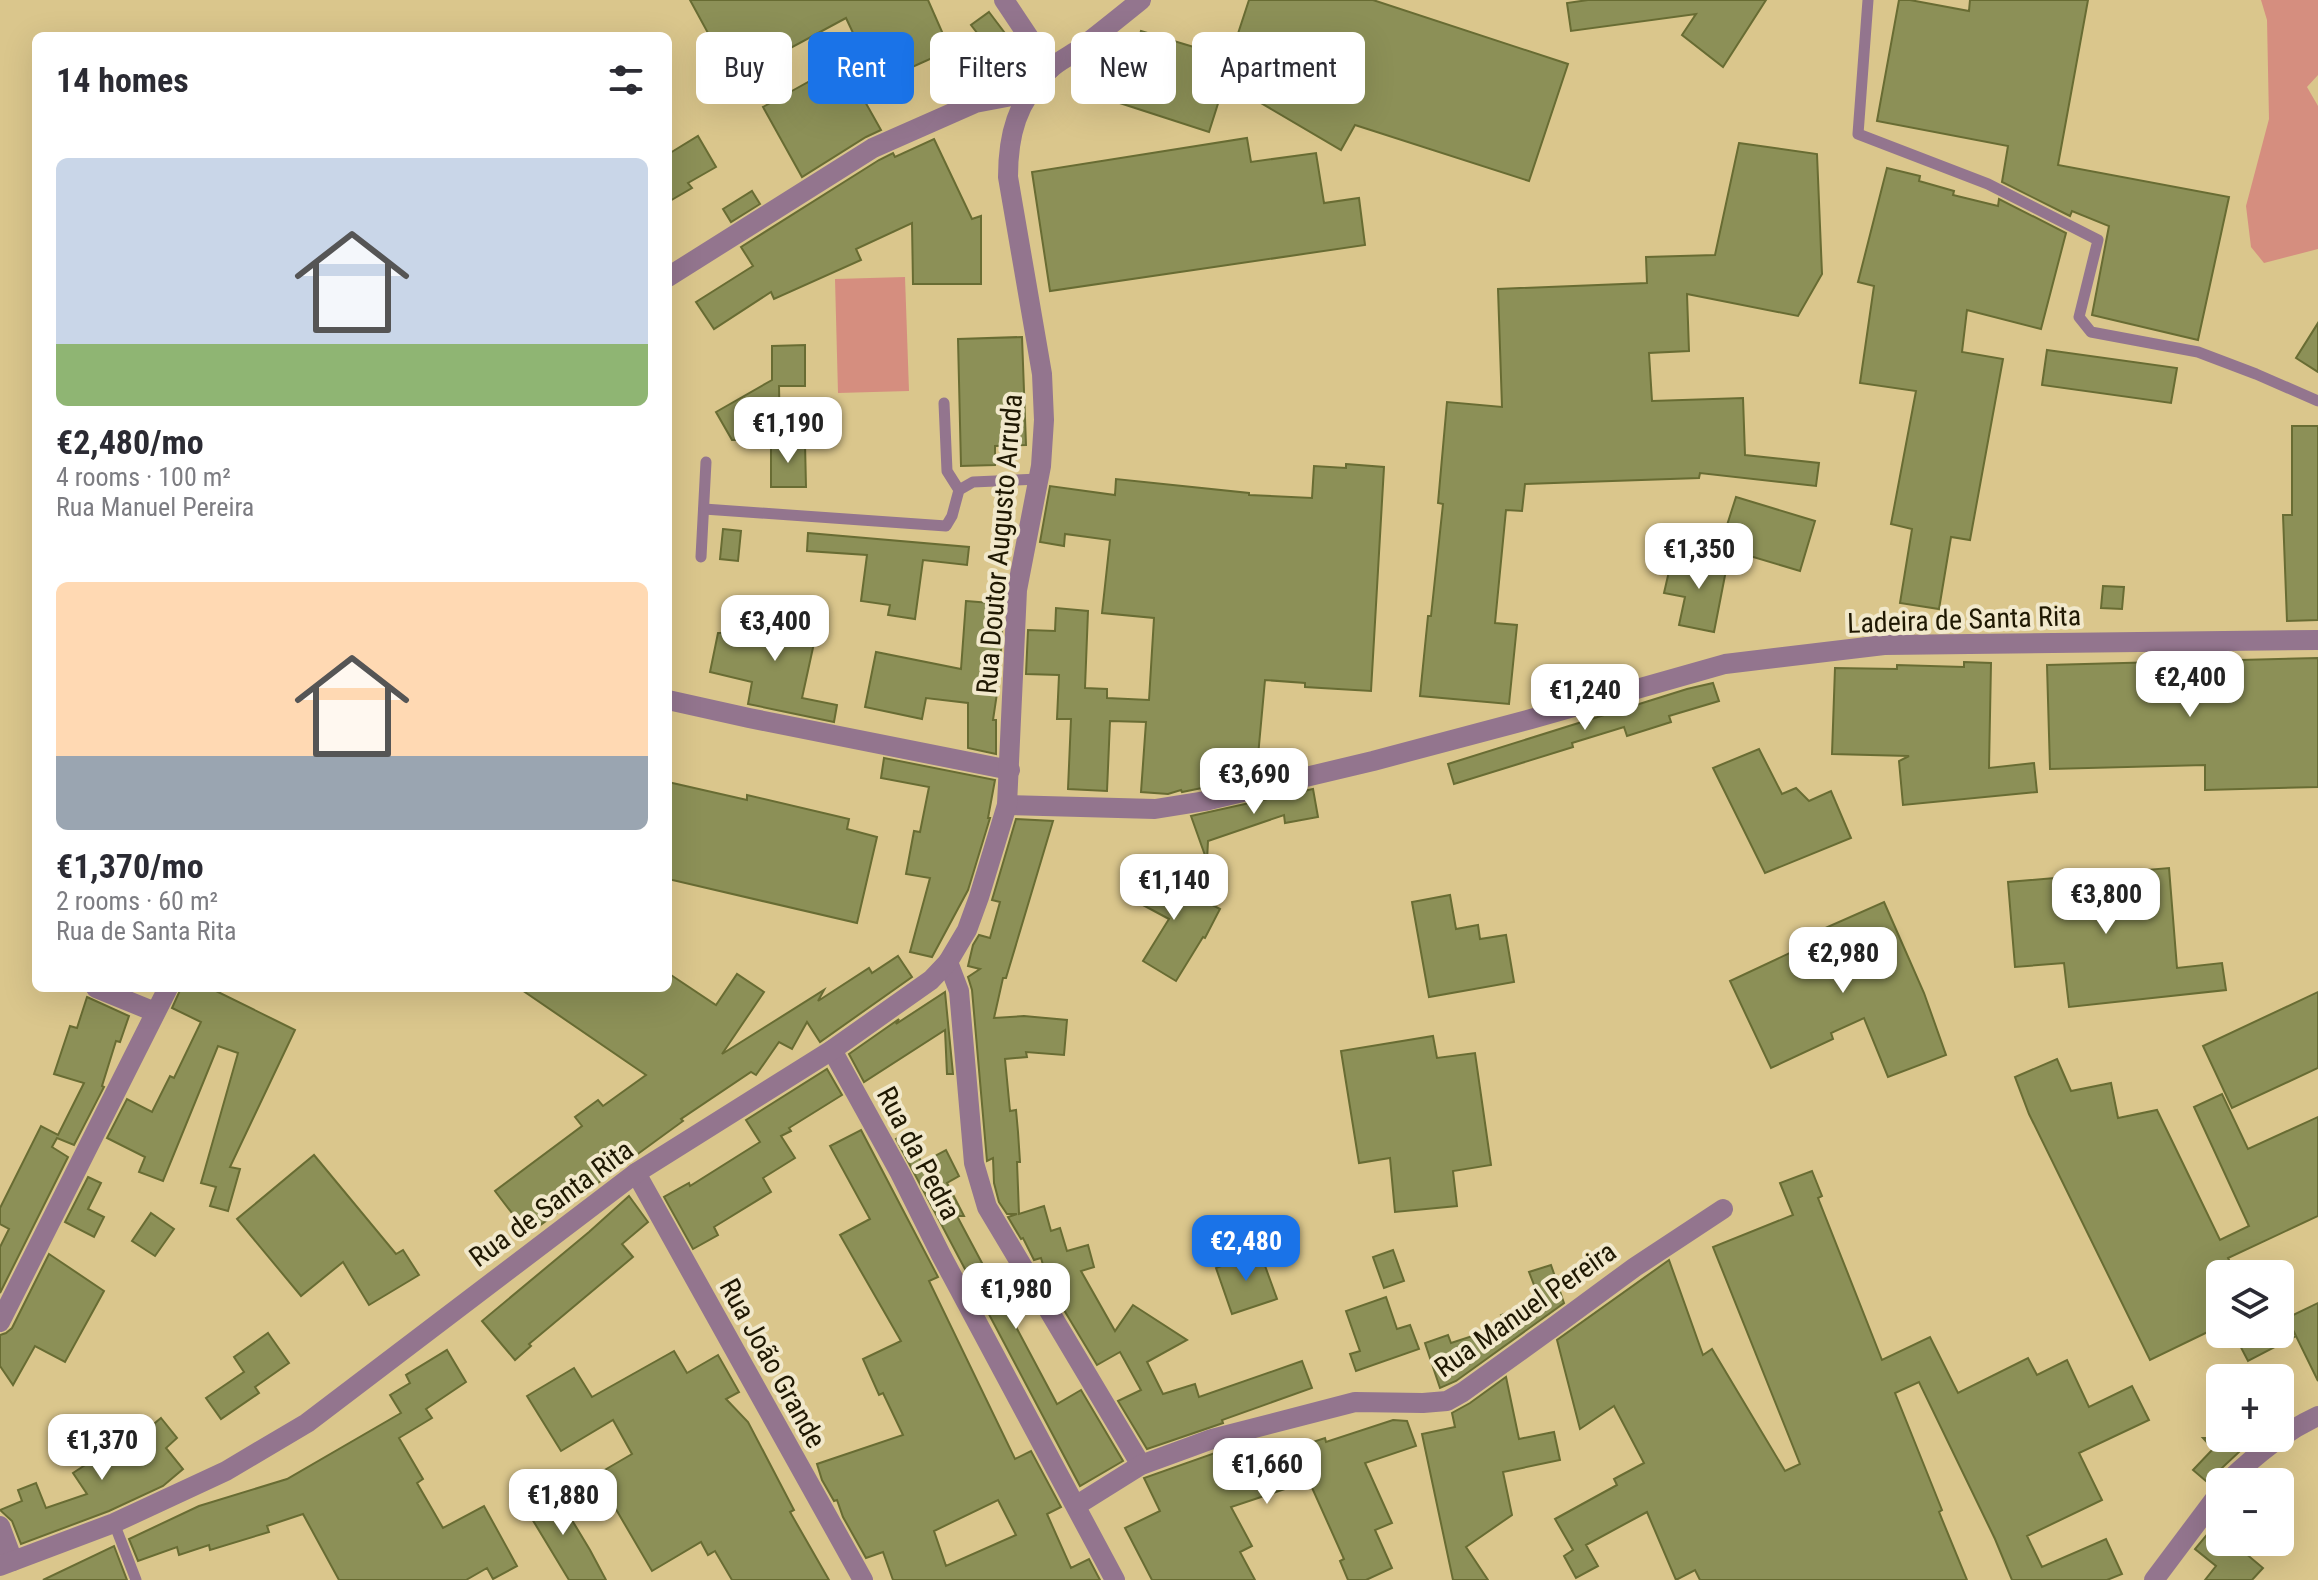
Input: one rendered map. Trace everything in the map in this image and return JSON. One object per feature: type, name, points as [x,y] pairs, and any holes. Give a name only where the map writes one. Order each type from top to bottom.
[{"type":"street","points":[[1004,0],[1025,32]]},
{"type":"street","name":"Rua Doutor Augusto Arruda","points":[[1055,66],[1141,0]]},
{"type":"street","points":[[672,274],[873,148],[973,104]]},
{"type":"street","name":"Rua Doutor Augusto Arruda","points":[[1010,770],[1017,590],[1039,479],[1044,420],[1042,374],[1008,177],[1008,149],[1023,104]]},
{"type":"street","name":"Ladeira de Santa Rita","points":[[1007,805],[1155,809],[1205,801],[1387,757],[1725,664],[1884,645],[2318,640]]},
{"type":"street","points":[[672,701],[1010,770]]},
{"type":"street","name":"Rua de Santa Rita","points":[[7,1564],[114,1523],[226,1471],[307,1423],[636,1173],[832,1050],[931,980],[948,962],[967,930],[1007,805],[1010,770]]},
{"type":"street","points":[[948,962],[959,991],[974,1163],[987,1207],[1141,1465]]},
{"type":"street","points":[[106,992],[155,1012]]},
{"type":"street","points":[[0,1322],[166,992]]},
{"type":"street","name":"Rua da Pedra","points":[[832,1050],[1115,1580]]},
{"type":"street","name":"Rua João Grande","points":[[636,1173],[863,1580]]},
{"type":"street","name":"Rua Manuel Pereira","points":[[1077,1505],[1141,1465],[1212,1439],[1355,1402],[1447,1401],[1635,1267],[1723,1209]]},
{"type":"street","points":[[2242,1468],[2259,1452],[2318,1416]]},
{"type":"street","points":[[2154,1580],[2206,1511]]},
{"type":"street","points":[[0,1526],[7,1564]]},
{"type":"lane","points":[[1868,0],[1858,134],[1988,184],[2098,240],[2079,317],[2091,332],[2198,352],[2318,401]]},
{"type":"lane","points":[[944,403],[947,471],[959,490]]},
{"type":"lane","points":[[701,557],[706,462]]},
{"type":"lane","points":[[704,509],[946,526],[959,490],[973,482],[1039,479]]},
{"type":"lane","points":[[114,1523],[136,1580]]},
{"type":"shaded area","points":[[2261,0],[2318,0],[2318,75],[2307,87],[2318,106],[2318,249],[2264,263],[2251,247],[2246,206],[2269,119],[2267,20]]},
{"type":"shaded area","points":[[905,277],[909,391],[838,393],[835,279]]},
{"type":"building","points":[[690,0],[928,0],[942,32],[930,32],[930,59],[914,66],[914,32],[853,32],[846,18],[820,32],[808,32],[808,39],[792,47],[792,32],[707,32]]},
{"type":"building","points":[[1249,0],[1373,0],[1568,64],[1529,181],[1355,125],[1341,150],[1263,104],[1365,104],[1365,32],[1239,32]]},
{"type":"building","points":[[1588,0],[1766,0],[1723,67],[1682,35],[1696,14],[1571,31],[1567,3]]},
{"type":"building","points":[[1899,0],[1969,11],[1970,0],[2088,0],[2058,165],[2229,197],[2198,340],[2092,315],[2109,226],[2072,211],[2070,216],[2002,182],[2008,146],[1877,121]]},
{"type":"building","points":[[989,12],[1004,32],[976,32],[971,25]]},
{"type":"building","points":[[1176,42],[1192,46],[1192,104],[1218,104],[1209,132],[1123,104],[1176,104]]},
{"type":"building","points":[[808,82],[808,104],[866,104],[881,130],[802,177],[763,107],[768,104],[792,104],[792,91]]},
{"type":"building","points":[[698,136],[716,167],[688,183],[692,188],[672,200],[672,152]]},
{"type":"building","points":[[1247,138],[1251,162],[1316,153],[1324,203],[1359,198],[1365,245],[1050,291],[1032,172]]},
{"type":"building","points":[[934,139],[972,219],[981,216],[981,284],[913,284],[912,223],[856,249],[861,260],[774,299],[771,292],[714,329],[696,302],[753,266],[741,247],[879,160],[893,153],[895,157]]},
{"type":"building","points":[[1739,143],[1817,154],[1822,274],[1798,316],[1687,294],[1689,351],[1649,353],[1652,401],[1743,398],[1745,455],[1819,463],[1816,486],[1700,473],[1699,478],[1525,484],[1522,511],[1506,510],[1495,623],[1517,625],[1509,704],[1420,696],[1443,504],[1438,503],[1447,402],[1502,407],[1498,289],[1647,283],[1646,257],[1715,255]]},
{"type":"building","points":[[1887,168],[1920,176],[1919,181],[1954,191],[1953,195],[1998,206],[1999,199],[2066,233],[2041,329],[1967,310],[1962,352],[2003,359],[1970,540],[1951,537],[1939,609],[1900,603],[1912,529],[1891,524],[1916,391],[1860,383],[1874,286],[1858,282]]},
{"type":"building","points":[[752,191],[760,204],[731,222],[723,209]]},
{"type":"building","points":[[2318,323],[2318,372],[2296,358]]},
{"type":"building","points":[[1022,337],[1026,445],[995,446],[995,465],[961,466],[958,339]]},
{"type":"building","points":[[805,345],[805,386],[779,386],[780,440],[732,440],[716,412],[772,380],[772,346]]},
{"type":"building","points":[[2047,350],[2177,368],[2171,403],[2042,385]]},
{"type":"building","points":[[2292,426],[2318,426],[2318,620],[2287,621],[2283,515],[2292,515]]},
{"type":"building","points":[[771,443],[805,443],[806,487],[771,487]]},
{"type":"building","points":[[1346,464],[1384,467],[1371,691],[1305,687],[1305,683],[1265,680],[1257,767],[1214,764],[1212,786],[1168,794],[1141,792],[1146,722],[1110,721],[1107,791],[1068,789],[1071,719],[1057,719],[1059,675],[1026,674],[1028,630],[1055,631],[1056,608],[1088,611],[1085,688],[1107,689],[1107,698],[1149,700],[1154,618],[1102,613],[1110,540],[1065,534],[1064,546],[1040,542],[1050,486],[1115,495],[1116,479],[1249,495],[1312,498],[1314,466],[1346,468]]},
{"type":"building","points":[[1736,497],[1815,521],[1800,571],[1720,547]]},
{"type":"building","points":[[723,529],[741,531],[738,561],[720,559]]},
{"type":"building","points":[[808,533],[969,547],[967,565],[923,560],[915,619],[888,615],[890,605],[861,601],[867,555],[807,551]]},
{"type":"building","points":[[1693,554],[1728,560],[1714,632],[1679,625],[1685,597],[1664,593],[1670,567],[1690,571]]},
{"type":"building","points":[[2103,586],[2124,587],[2122,609],[2101,608]]},
{"type":"building","points":[[966,601],[1003,604],[1000,673],[993,720],[996,720],[996,754],[968,748],[968,703],[926,698],[922,719],[865,707],[876,652],[961,669]]},
{"type":"building","points":[[789,605],[821,611],[802,698],[837,705],[834,722],[748,704],[752,682],[710,672],[718,633],[751,633],[754,619],[785,625]]},
{"type":"building","points":[[2318,658],[2318,787],[2205,790],[2205,765],[2050,769],[2047,665]]},
{"type":"building","points":[[1964,662],[1991,663],[1989,768],[2034,763],[2037,792],[1903,805],[1899,761],[1909,756],[1832,754],[1835,668],[1897,669],[1897,665],[1964,667]]},
{"type":"building","points":[[1713,683],[1719,701],[1669,716],[1671,722],[1627,736],[1624,727],[1572,743],[1573,747],[1454,784],[1448,764]]},
{"type":"building","points":[[1759,749],[1782,794],[1796,788],[1809,801],[1831,791],[1851,838],[1765,873],[1713,768]]},
{"type":"building","points":[[884,758],[995,780],[990,818],[968,890],[932,957],[910,952],[930,878],[906,874],[914,831],[920,832],[929,787],[881,778]]},
{"type":"building","points":[[672,783],[747,800],[747,795],[849,819],[847,829],[877,837],[857,923],[672,880]]},
{"type":"building","points":[[1313,789],[1318,817],[1285,823],[1284,815],[1208,841],[1207,861],[1191,816]]},
{"type":"building","points":[[1016,819],[1053,821],[1006,978],[1003,978],[994,1018],[1024,1016],[1067,1020],[1064,1055],[1026,1052],[1027,1057],[1005,1059],[1010,1111],[1016,1110],[1018,1132],[1019,1214],[1044,1206],[1051,1231],[1060,1228],[1067,1251],[1088,1245],[1094,1267],[1081,1271],[1115,1331],[1133,1305],[1187,1340],[1147,1362],[1163,1394],[1195,1384],[1199,1397],[1302,1361],[1312,1388],[1147,1449],[1118,1401],[1141,1390],[1120,1352],[1097,1365],[1049,1285],[1041,1258],[1034,1260],[1008,1217],[1017,1214],[1007,1214],[999,1202],[993,1158],[987,1161],[972,990],[968,977],[980,969],[968,966],[979,935],[990,938],[1000,902],[992,900]]},
{"type":"building","points":[[1136,864],[1220,909],[1176,981],[1143,961],[1169,919],[1141,904],[1146,894],[1134,887]]},
{"type":"building","points":[[2169,868],[2177,968],[2222,963],[2226,990],[2069,1007],[2064,963],[2015,967],[2008,882]]},
{"type":"building","points":[[1450,895],[1456,929],[1478,925],[1480,939],[1506,935],[1514,982],[1429,997],[1412,902]]},
{"type":"building","points":[[1884,902],[1924,993],[1946,1055],[1888,1077],[1864,1018],[1831,1033],[1833,1039],[1771,1068],[1730,981],[1809,944],[1805,937]]},
{"type":"building","points":[[898,956],[912,977],[820,1042],[807,1022],[792,1049],[779,1042],[756,1075],[751,1072],[681,1119],[683,1121],[528,1234],[495,1191],[582,1126],[575,1117],[598,1100],[603,1106],[646,1075],[525,992],[672,992],[672,976],[716,1005],[737,974],[764,992],[722,1054],[824,990],[818,1001],[869,968],[872,973]]},
{"type":"building","points":[[179,992],[218,992],[295,1030],[230,1167],[240,1169],[228,1211],[210,1206],[216,1187],[201,1183],[238,1053],[218,1046],[163,1181],[139,1172],[145,1157],[107,1138],[127,1099],[152,1112],[170,1076],[174,1078],[201,1022],[172,1008]]},
{"type":"building","points":[[945,992],[953,1074],[947,1074],[945,1030],[864,1082],[849,1054]]},
{"type":"building","points":[[2318,992],[2318,1068],[2232,1108],[2203,1046]]},
{"type":"building","points":[[87,997],[129,1016],[120,1042],[116,1041],[104,1087],[74,1145],[57,1138],[52,1147],[68,1157],[0,1293],[0,1247],[9,1229],[0,1224],[0,1208],[41,1126],[58,1135],[84,1083],[54,1074],[70,1026],[77,1028]]},
{"type":"building","points":[[1433,1036],[1437,1058],[1475,1053],[1491,1165],[1453,1171],[1457,1206],[1395,1212],[1390,1158],[1359,1163],[1341,1051]]},
{"type":"building","points":[[2057,1059],[2071,1091],[2111,1083],[2118,1118],[2157,1110],[2220,1240],[2249,1226],[2194,1107],[2222,1094],[2248,1149],[2318,1117],[2318,1216],[2229,1260],[2206,1260],[2206,1333],[2150,1360],[2029,1114],[2015,1077]]},
{"type":"building","points":[[827,1069],[842,1095],[781,1136],[795,1158],[763,1178],[771,1192],[714,1227],[718,1235],[693,1249],[664,1197],[689,1183],[690,1186],[760,1142],[746,1120]]},
{"type":"building","points":[[861,1130],[938,1277],[929,1281],[1015,1459],[1031,1451],[1061,1507],[1047,1514],[1071,1568],[1089,1559],[1100,1580],[893,1580],[883,1552],[866,1558],[837,1500],[834,1501],[822,1480],[817,1464],[903,1435],[883,1393],[879,1395],[863,1359],[901,1341],[840,1235],[870,1219],[830,1146]],"holes":[[[998,1500],[1016,1535],[946,1566],[934,1531]]]},
{"type":"building","points":[[906,1134],[922,1163],[946,1150],[959,1176],[947,1183],[964,1216],[957,1216],[1057,1404],[1081,1390],[1123,1461],[1080,1486],[896,1139]]},
{"type":"building","points":[[314,1155],[396,1254],[403,1250],[419,1275],[369,1305],[343,1262],[301,1296],[237,1219]]},
{"type":"building","points":[[1812,1171],[1822,1196],[1818,1198],[1882,1360],[1930,1337],[1958,1393],[2028,1358],[2037,1375],[2067,1360],[2089,1407],[2132,1386],[2149,1420],[2079,1453],[2102,1500],[2027,1536],[2042,1567],[2106,1539],[2122,1574],[2107,1580],[2012,1580],[1919,1382],[1895,1393],[1967,1580],[1700,1580],[1695,1570],[1676,1580],[1647,1512],[1586,1545],[1598,1566],[1576,1578],[1564,1556],[1573,1550],[1555,1519],[1617,1485],[1614,1479],[1644,1463],[1614,1406],[1580,1429],[1557,1340],[1669,1260],[1703,1355],[1712,1349],[1785,1471],[1800,1464],[1713,1247],[1793,1215],[1780,1183]]},
{"type":"building","points":[[88,1177],[101,1183],[88,1209],[104,1217],[94,1237],[65,1222]]},
{"type":"building","points":[[629,1196],[648,1222],[622,1244],[633,1257],[529,1344],[531,1346],[515,1360],[482,1321]]},
{"type":"building","points":[[151,1213],[174,1229],[155,1256],[132,1241]]},
{"type":"building","points":[[1393,1250],[1404,1281],[1384,1288],[1373,1257]]},
{"type":"building","points":[[1260,1252],[1277,1299],[1232,1314],[1216,1268]]},
{"type":"building","points":[[49,1254],[104,1291],[65,1362],[35,1346],[13,1385],[0,1366],[0,1335],[12,1328]]},
{"type":"building","points":[[1551,1265],[1564,1303],[1456,1381],[1440,1388],[1425,1343],[1448,1335],[1451,1343],[1488,1331],[1486,1326],[1503,1320],[1501,1315],[1539,1298],[1529,1272]]},
{"type":"building","points":[[1386,1297],[1397,1329],[1410,1325],[1419,1349],[1356,1371],[1350,1354],[1360,1351],[1346,1311]]},
{"type":"building","points":[[2318,1303],[2318,1381],[2294,1337],[2294,1315]]},
{"type":"building","points":[[268,1333],[289,1363],[255,1387],[259,1393],[221,1419],[206,1398],[244,1372],[234,1357]]},
{"type":"building","points":[[2241,1348],[2273,1348],[2248,1361]]},
{"type":"building","points":[[447,1350],[466,1382],[426,1409],[432,1418],[399,1438],[423,1479],[417,1483],[443,1528],[484,1506],[517,1566],[493,1579],[487,1568],[466,1580],[339,1580],[303,1514],[267,1526],[269,1532],[210,1550],[209,1545],[179,1555],[177,1547],[138,1561],[129,1539],[199,1506],[287,1479],[401,1413],[390,1395],[410,1383],[406,1375]]},
{"type":"building","points":[[674,1351],[687,1373],[718,1355],[739,1392],[726,1399],[748,1422],[794,1510],[790,1512],[829,1580],[732,1580],[715,1551],[708,1555],[701,1542],[652,1571],[596,1475],[632,1454],[613,1420],[561,1451],[527,1396],[574,1368],[592,1397]]},
{"type":"building","points":[[1506,1377],[1519,1439],[1554,1432],[1560,1460],[1503,1472],[1512,1515],[1466,1547],[1488,1580],[1453,1580],[1422,1434],[1455,1427],[1452,1413]]},
{"type":"building","points":[[161,1418],[177,1438],[166,1448],[183,1469],[163,1486],[109,1511],[21,1544],[12,1521],[0,1510],[22,1501],[18,1490],[36,1483],[46,1508],[87,1494],[73,1473],[108,1450],[97,1437],[114,1423],[131,1443]]},
{"type":"building","points":[[1393,1420],[1407,1421],[1416,1446],[1365,1463],[1392,1523],[1375,1530],[1392,1568],[1366,1580],[1348,1580],[1340,1561],[1344,1559],[1309,1481],[1231,1507],[1252,1546],[1240,1552],[1255,1580],[1152,1580],[1125,1528],[1160,1511],[1144,1478],[1229,1448],[1233,1468]]},
{"type":"building","points":[[2210,1452],[2239,1452],[2222,1468],[2206,1468],[2206,1481],[2193,1470]]},
{"type":"building","points":[[552,1487],[606,1580],[569,1580],[523,1504]]},
{"type":"building","points":[[2206,1536],[2206,1556],[2249,1556],[2263,1568],[2252,1580],[2205,1580],[2216,1566],[2195,1549]]},
{"type":"building","points":[[114,1546],[127,1580],[43,1580]]}]
